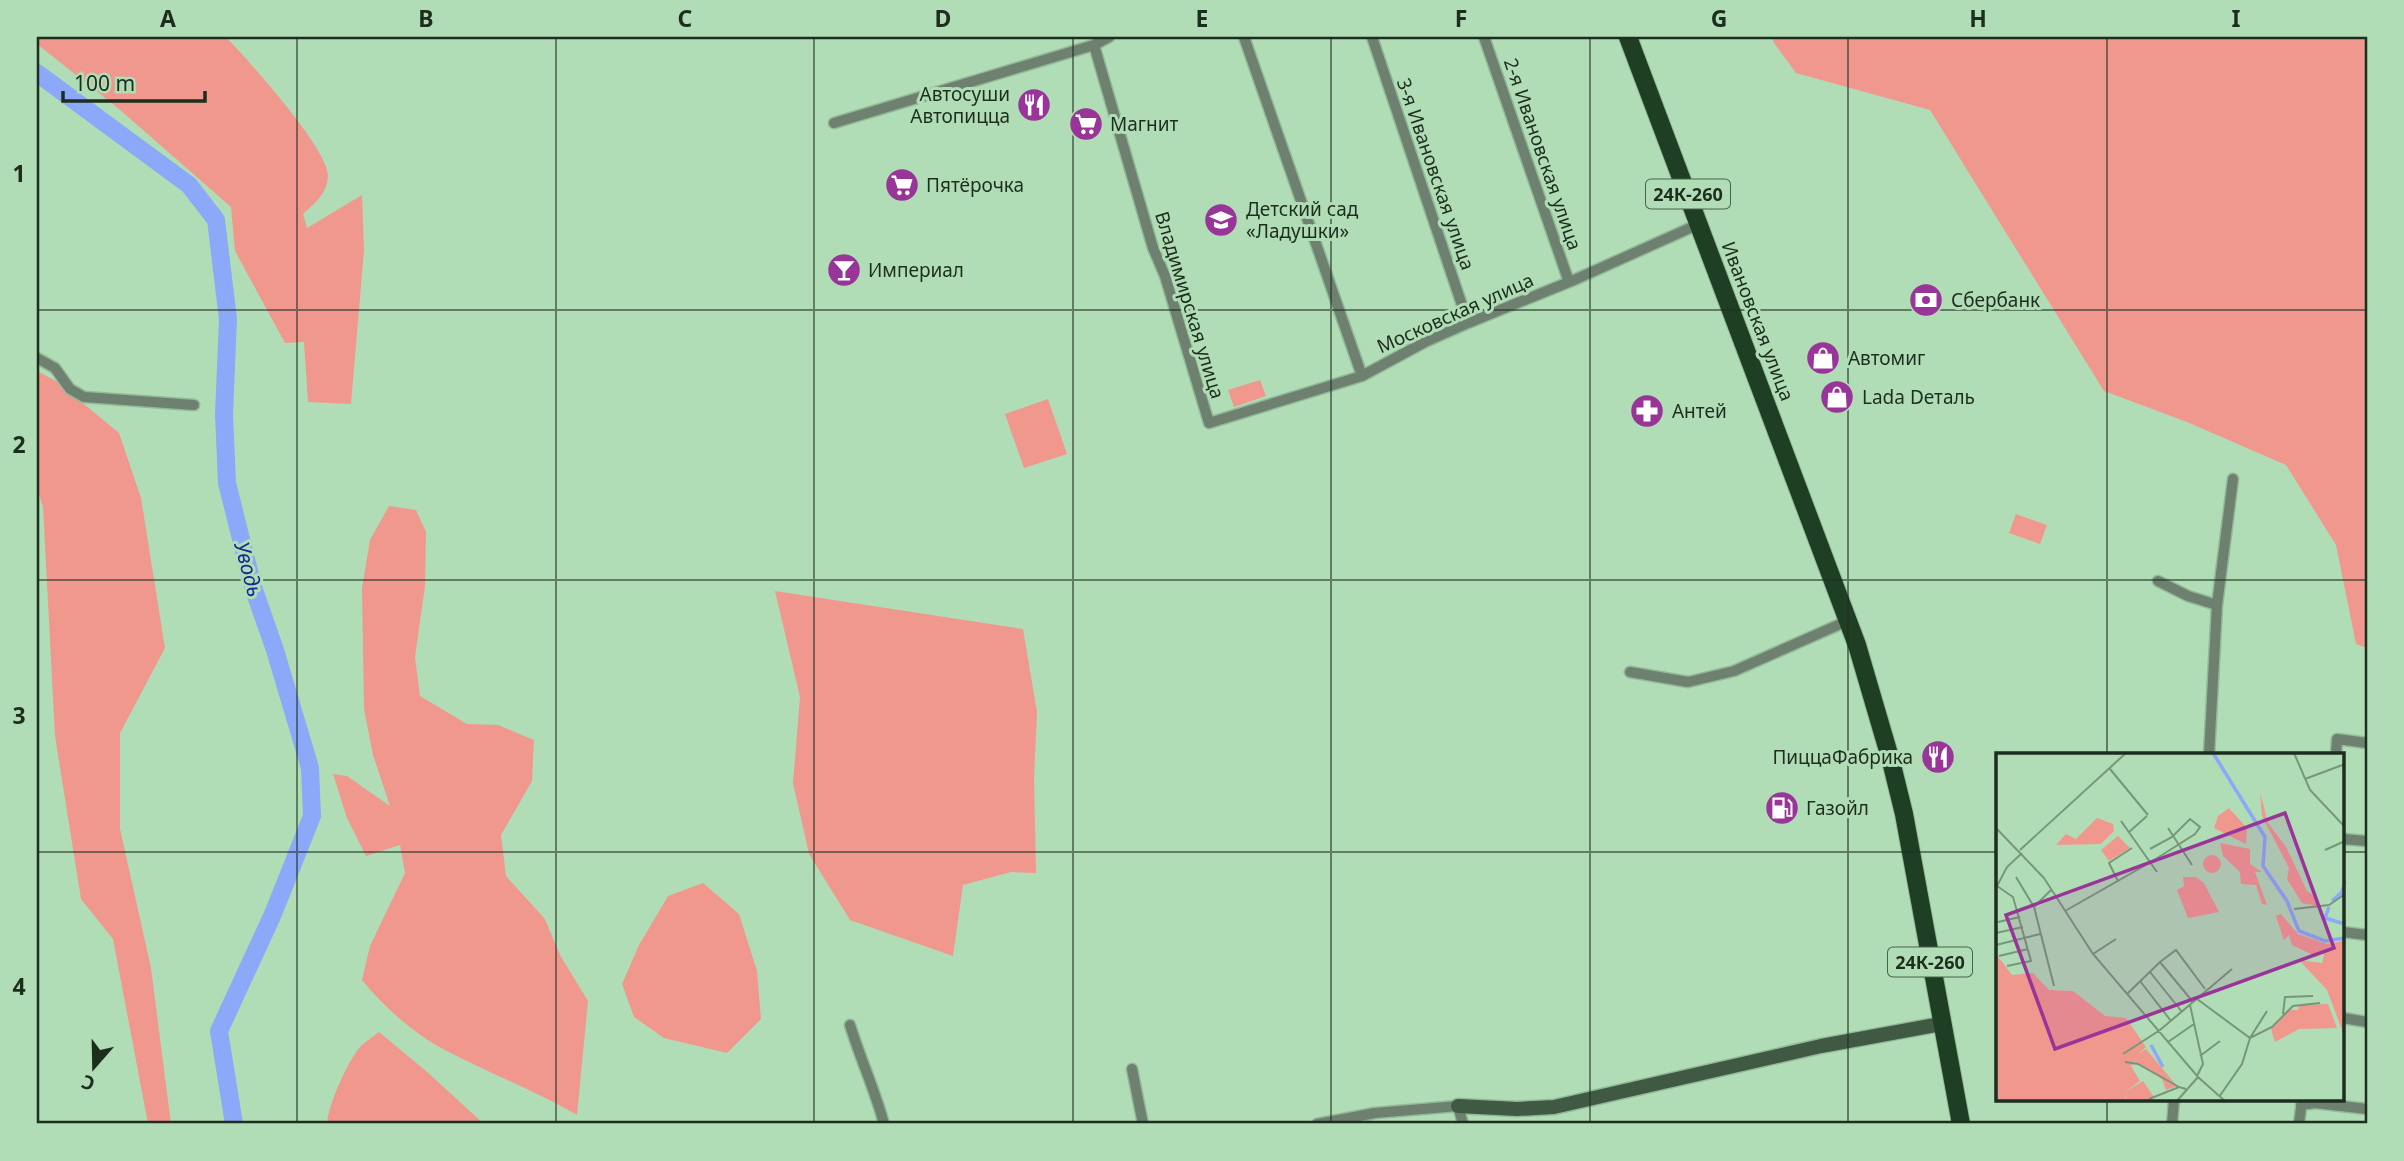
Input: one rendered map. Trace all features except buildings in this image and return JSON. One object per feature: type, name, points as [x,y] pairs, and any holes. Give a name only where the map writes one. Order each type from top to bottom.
[{"type":"main road","name":"Ивановская улица","points":[[1628,37],[1857,645],[1891,761],[1916,876],[1951,1124]]},
{"type":"main road","name":"Ивановская улица","points":[[1832,580],[1887,763],[1900,816],[1937,1025],[1961,1124]]},
{"type":"street","points":[[834,123],[1094,45],[1109,37]]},
{"type":"street","name":"Московская улица","points":[[1244,37],[1362,376],[1425,342],[1699,224]]},
{"type":"street","name":"3-я Ивановская улица","points":[[1372,37],[1468,323]]},
{"type":"street","name":"2-я Ивановская улица","points":[[1484,37],[1569,282]]},
{"type":"street","name":"Владимирская улица","points":[[1094,45],[1153,248],[1165,276],[1209,423],[1362,376]]},
{"type":"street","points":[[37,358],[55,368],[69,389],[84,397],[194,405]]},
{"type":"street","points":[[2209,753],[2217,605],[2233,479]]},
{"type":"street","points":[[2158,581],[2188,596],[2217,605]]},
{"type":"street","points":[[1630,672],[1688,682],[1734,671],[1845,622]]},
{"type":"street","points":[[2336,753],[2337,739],[2367,743]]},
{"type":"street","points":[[2344,839],[2367,841]]},
{"type":"street","points":[[2344,932],[2367,935]]},
{"type":"street","points":[[2344,1018],[2367,1022]]},
{"type":"street","points":[[850,1025],[884,1124]]},
{"type":"street","points":[[1317,1124],[1375,1113],[1458,1106],[1517,1110],[1554,1107],[1821,1046],[1937,1025]]},
{"type":"street","points":[[1132,1069],[1143,1124]]},
{"type":"street","points":[[2172,1124],[2174,1102]]},
{"type":"street","points":[[2299,1124],[2301,1102],[2367,1109]]},
{"type":"street","points":[[1458,1106],[1463,1124]]},
{"type":"shaded area","points":[[37,37],[226,37],[267,83],[315,145],[328,175],[323,192],[303,214],[307,228],[362,195],[364,250],[351,404],[308,402],[304,342],[285,343],[235,251],[231,207],[119,109],[37,44]]},
{"type":"shaded area","points":[[1772,37],[2367,37],[2367,648],[2356,644],[2336,545],[2286,465],[2187,422],[2104,391],[1930,110],[1796,73]]},
{"type":"shaded area","points":[[37,371],[56,381],[119,433],[141,498],[165,648],[120,733],[120,829],[151,968],[171,1124],[148,1124],[113,939],[81,899],[55,736],[43,507],[37,489]]},
{"type":"shaded area","points":[[1260,380],[1266,396],[1234,407],[1228,390]]},
{"type":"shaded area","points":[[1048,399],[1067,454],[1024,468],[1005,414]]},
{"type":"shaded area","points":[[389,506],[416,510],[426,532],[425,586],[415,657],[420,696],[467,724],[498,725],[534,740],[532,781],[501,835],[506,876],[545,919],[560,955],[588,1001],[577,1115],[433,1043],[400,1019],[362,980],[370,946],[405,873],[400,845],[366,856],[347,818],[333,774],[347,776],[390,806],[373,755],[364,709],[362,588],[370,540]]},
{"type":"shaded area","points":[[2016,514],[2047,525],[2040,544],[2009,533]]},
{"type":"shaded area","points":[[775,591],[1023,629],[1037,712],[1034,779],[1036,873],[1011,872],[963,885],[953,956],[850,920],[809,854],[793,783],[800,697]]},
{"type":"shaded area","points":[[703,883],[739,914],[757,971],[761,1019],[727,1053],[664,1038],[634,1017],[622,984],[639,945],[668,896]]},
{"type":"shaded area","points":[[379,1032],[484,1124],[327,1124],[345,1071],[361,1046]]},
{"type":"waterway","name":"Уводь","points":[[37,73],[189,185],[216,220],[228,319],[224,414],[227,483],[253,587],[310,768],[312,816],[273,914],[219,1031],[234,1124]]},
{"type":"place","name":"Автосуши Автопицца","points":[[1034,105]]},
{"type":"place","name":"Магнит","points":[[1086,124]]},
{"type":"place","name":"Пятёрочка","points":[[902,185]]},
{"type":"place","name":"Детский сад «Ладушки»","points":[[1221,220]]},
{"type":"place","name":"Империал","points":[[844,270]]},
{"type":"place","name":"Сбербанк","points":[[1926,300]]},
{"type":"place","name":"Автомиг","points":[[1823,358]]},
{"type":"place","name":"Lada Dеталь","points":[[1837,397]]},
{"type":"place","name":"Антей","points":[[1647,411]]},
{"type":"place","name":"ПиццаФабрика","points":[[1938,757]]},
{"type":"place","name":"Газойл","points":[[1782,808]]}]
